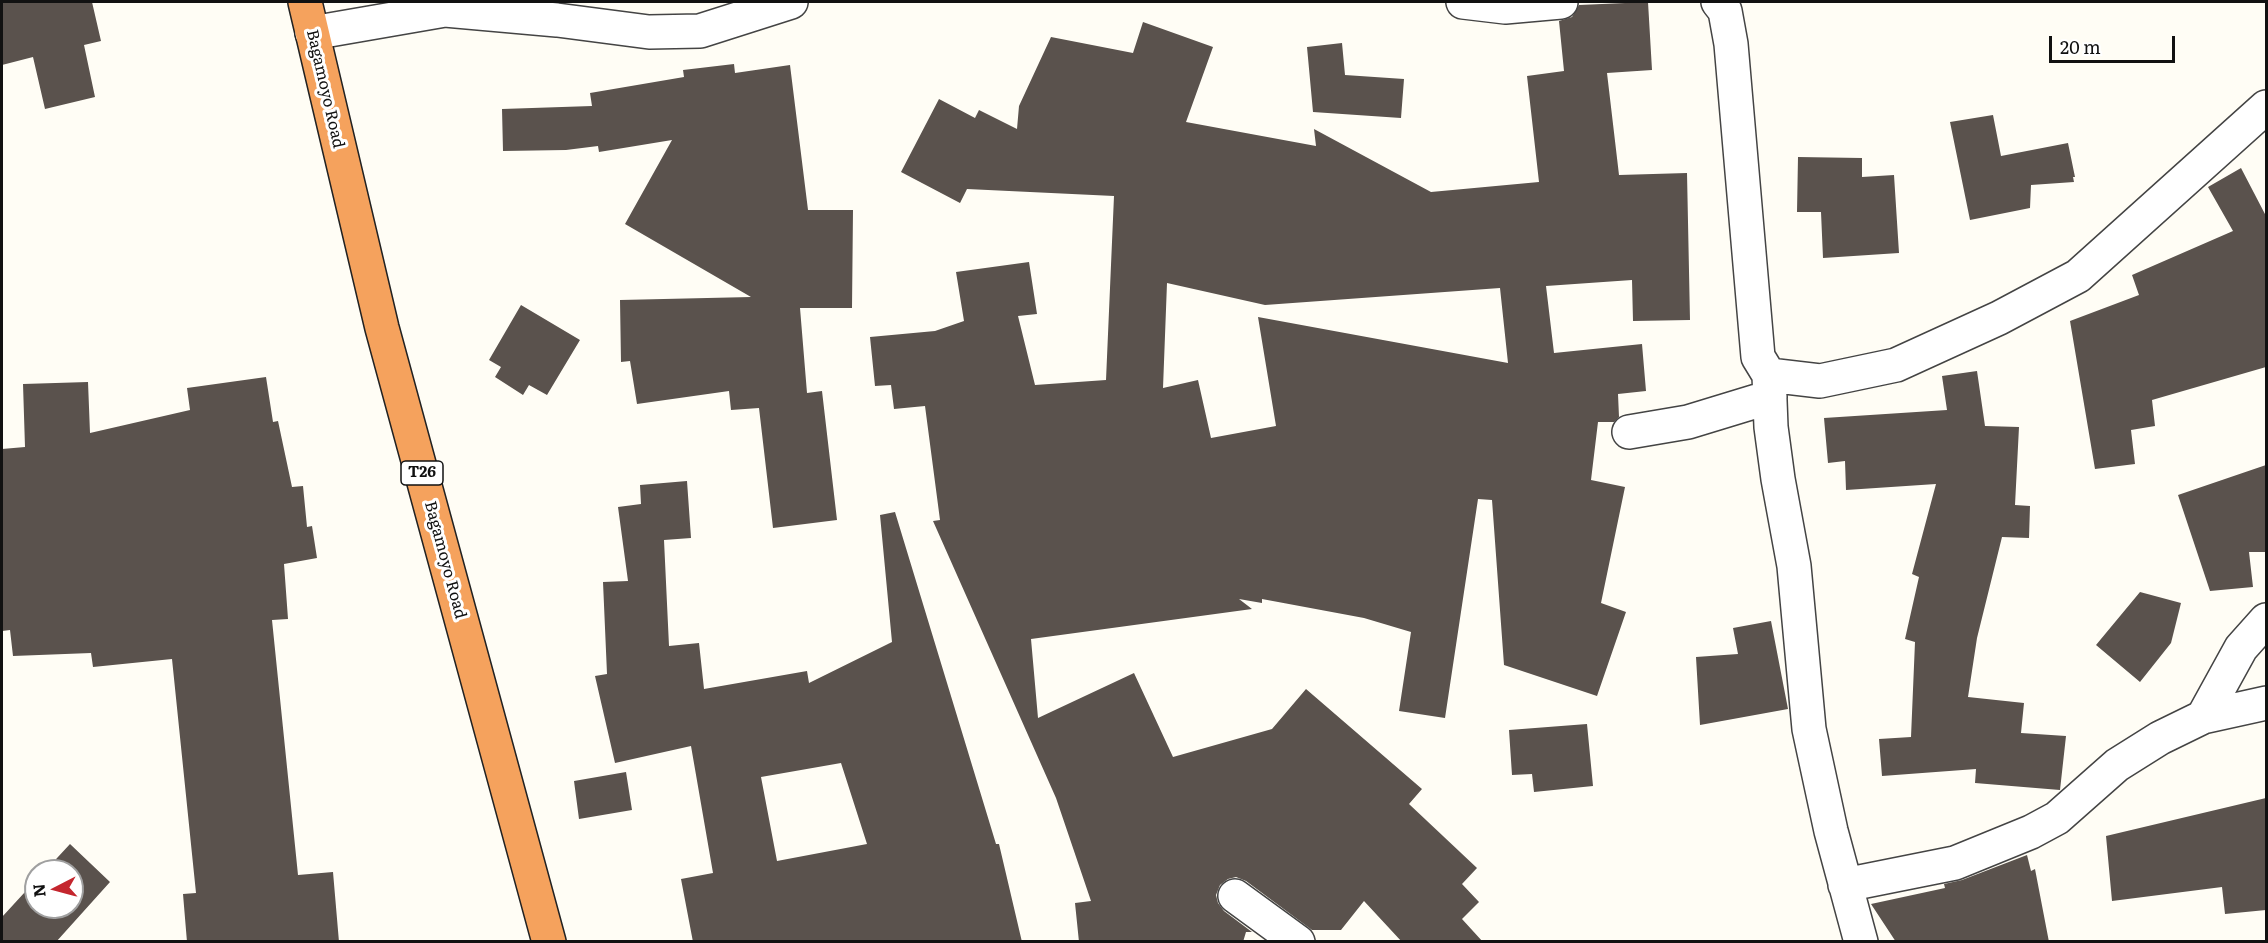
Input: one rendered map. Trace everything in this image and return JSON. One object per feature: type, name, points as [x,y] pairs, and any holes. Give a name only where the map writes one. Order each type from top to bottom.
[{"type":"highway","name":"Bagamoyo Road","points":[[305,2],[382,328],[549,942]]},
{"type":"street","points":[[312,33],[445,10],[557,20],[649,33],[700,31],[791,2]]},
{"type":"street","points":[[1463,2],[1505,7],[1561,2]]},
{"type":"street","points":[[1718,2],[1725,11],[1731,44],[1758,357],[1769,386],[1778,479],[1794,566],[1809,729],[1831,831],[1861,942]]},
{"type":"street","points":[[1629,432],[1688,422],[1769,386],[1820,381],[1896,365],[1999,318],[2078,276],[2266,107]]},
{"type":"street","points":[[2203,717],[2241,648],[2266,620]]},
{"type":"street","points":[[1845,885],[1955,863],[2031,832],[2057,818],[2117,765],[2160,738],[2203,717],[2266,702]]},
{"type":"street","points":[[1235,896],[1298,942]]},
{"type":"building","points":[[2,2],[92,2],[101,41],[84,45],[95,97],[45,109],[33,57],[2,65]]},
{"type":"building","points":[[1648,2],[1652,70],[1607,73],[1619,175],[1687,173],[1690,320],[1633,321],[1632,280],[1546,286],[1554,353],[1642,344],[1646,391],[1618,394],[1619,417],[1614,422],[1598,422],[1591,480],[1625,487],[1601,603],[1626,612],[1597,696],[1504,665],[1492,500],[1478,499],[1445,718],[1399,711],[1411,632],[1364,618],[1262,599],[1262,603],[1239,599],[1252,609],[1031,639],[1038,718],[1134,673],[1173,757],[1272,729],[1306,689],[1422,789],[1409,804],[1477,868],[1462,884],[1479,902],[1462,919],[1483,942],[1402,942],[1364,901],[1341,930],[1312,930],[1246,881],[1236,877],[1220,885],[1216,895],[1224,911],[1252,932],[1246,932],[1243,942],[1079,942],[1075,903],[1091,901],[1056,798],[933,521],[940,520],[925,406],[894,409],[891,385],[875,386],[870,337],[935,331],[964,321],[956,272],[1029,262],[1037,314],[1018,316],[1035,385],[1106,380],[1114,196],[967,189],[960,203],[901,172],[939,99],[975,118],[979,110],[1017,129],[1019,106],[1051,37],[1133,53],[1143,22],[1213,47],[1186,122],[1316,146],[1314,129],[1431,192],[1539,182],[1527,76],[1564,71],[1559,21],[1572,17],[1579,5]],"holes":[[[1167,283],[1265,305],[1500,288],[1508,363],[1258,317],[1276,426],[1211,438],[1198,380],[1163,388]]]},
{"type":"building","points":[[1342,43],[1345,75],[1404,79],[1401,118],[1313,112],[1307,47]]},
{"type":"building","points":[[734,64],[735,73],[790,65],[808,210],[853,210],[852,308],[800,308],[807,393],[822,391],[837,520],[773,528],[759,408],[731,410],[729,391],[637,404],[630,361],[621,362],[620,300],[751,297],[625,224],[672,140],[599,152],[598,146],[566,150],[503,151],[502,109],[592,106],[590,93],[684,77],[683,70]]},
{"type":"building","points":[[1993,115],[2001,156],[2068,143],[2074,182],[2031,185],[2030,208],[1970,220],[1950,122]]},
{"type":"building","points":[[1798,157],[1862,158],[1862,177],[1894,175],[1899,253],[1823,258],[1821,212],[1797,212]]},
{"type":"building","points":[[2241,168],[2266,216],[2266,367],[2152,400],[2155,426],[2131,430],[2135,464],[2095,469],[2070,321],[2139,295],[2132,275],[2233,231],[2208,187]]},
{"type":"building","points":[[521,305],[580,340],[547,395],[529,385],[523,395],[495,377],[501,367],[489,360]]},
{"type":"building","points":[[1977,371],[1985,426],[2019,427],[2015,505],[2030,506],[2029,538],[2002,537],[1977,638],[1968,697],[2024,703],[2021,733],[2066,736],[2060,790],[1975,783],[1976,769],[1882,776],[1879,739],[1911,737],[1915,642],[1905,639],[1919,577],[1912,574],[1936,484],[1846,490],[1845,461],[1828,463],[1824,418],[1947,410],[1942,376]]},
{"type":"building","points":[[266,377],[273,422],[278,421],[292,487],[303,486],[307,527],[312,526],[317,558],[284,564],[288,619],[272,620],[298,875],[333,872],[339,942],[187,942],[183,894],[196,893],[172,659],[93,667],[91,653],[13,656],[10,630],[2,631],[2,449],[25,447],[23,384],[88,382],[90,433],[190,410],[187,388]]},
{"type":"building","points":[[2266,465],[2266,552],[2249,552],[2253,587],[2210,591],[2178,495]]},
{"type":"building","points":[[687,481],[691,538],[664,540],[669,646],[699,643],[704,689],[807,671],[809,683],[892,642],[880,515],[895,512],[996,844],[999,844],[1022,942],[693,942],[681,879],[713,873],[691,746],[615,763],[595,676],[607,674],[603,582],[628,581],[618,507],[641,504],[640,485]],"holes":[[[841,763],[867,844],[777,861],[761,777]]]},
{"type":"building","points":[[2140,592],[2181,603],[2171,643],[2140,682],[2096,645]]},
{"type":"building","points":[[1771,621],[1788,709],[1700,725],[1696,657],[1738,654],[1733,628]]},
{"type":"building","points":[[1587,724],[1593,786],[1534,792],[1532,774],[1512,775],[1509,730]]},
{"type":"building","points":[[626,772],[632,810],[579,819],[574,781]]},
{"type":"building","points":[[2266,798],[2266,910],[2225,914],[2222,887],[2112,901],[2106,836]]},
{"type":"building","points":[[70,844],[110,882],[84,911],[84,859],[56,859]]},
{"type":"building","points":[[2027,855],[2031,871],[2035,869],[2049,942],[1896,942],[1871,904],[1945,888],[1944,884],[1962,880]]},
{"type":"building","points":[[24,893],[24,919],[77,919],[56,942],[2,942],[2,917]]}]
